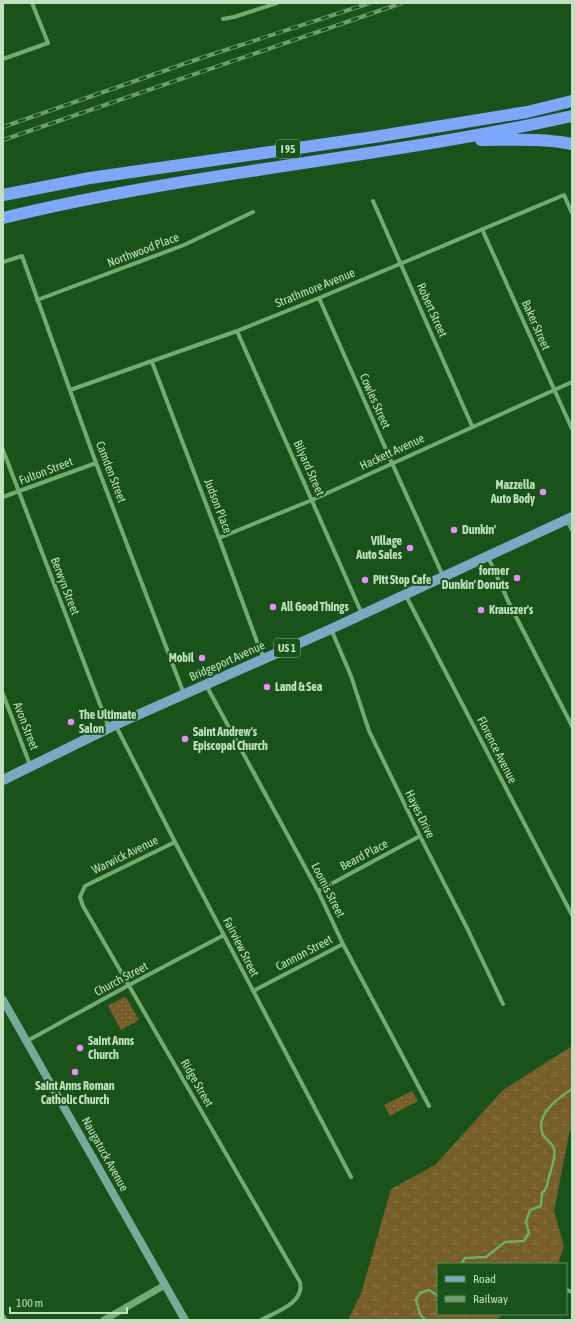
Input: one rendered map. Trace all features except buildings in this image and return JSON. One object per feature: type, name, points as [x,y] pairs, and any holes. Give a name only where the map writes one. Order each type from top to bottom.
[{"type":"highway","name":"I 95","points":[[3,195],[90,178],[374,137],[520,113],[572,101]]},
{"type":"highway","name":"I 95","points":[[3,218],[115,194],[444,141],[518,128],[572,116]]},
{"type":"highway","points":[[444,141],[556,140],[572,144]]},
{"type":"main road","name":"Bridgeport Avenue","points":[[3,780],[112,727],[331,629],[569,518]]},
{"type":"main road","name":"Naugatuck Avenue","points":[[3,1000],[185,1320]]},
{"type":"street","points":[[3,59],[48,43],[32,3]]},
{"type":"street","points":[[223,19],[234,17],[277,3]]},
{"type":"street","name":"Strathmore Avenue","points":[[70,390],[237,331],[564,195],[572,213]]},
{"type":"street","name":"Robert Street","points":[[373,201],[472,426]]},
{"type":"street","name":"Northwood Place","points":[[37,300],[184,245],[253,212]]},
{"type":"street","name":"Baker Street","points":[[482,229],[572,429]]},
{"type":"street","name":"Camden Street","points":[[3,262],[22,256],[96,463],[184,694]]},
{"type":"street","name":"Cowles Street","points":[[319,298],[444,576]]},
{"type":"street","name":"Bilyard Street","points":[[237,331],[362,614]]},
{"type":"street","name":"Judson Place","points":[[152,362],[264,658]]},
{"type":"street","name":"Hackett Avenue","points":[[219,538],[312,500],[472,426],[572,382]]},
{"type":"street","name":"Berwyn Street","points":[[3,450],[112,727]]},
{"type":"street","name":"Fulton Street","points":[[3,497],[96,463]]},
{"type":"street","points":[[569,518],[572,530]]},
{"type":"street","points":[[488,556],[509,603],[572,726]]},
{"type":"street","name":"Florence Avenue","points":[[405,594],[572,915]]},
{"type":"street","name":"Hayes Drive","points":[[331,629],[351,676],[369,731],[503,1004]]},
{"type":"street","name":"Loomis Street","points":[[206,685],[318,891],[344,944],[429,1106]]},
{"type":"street","name":"Avon Street","points":[[3,694],[30,766]]},
{"type":"street","name":"Fairview Street","points":[[112,727],[175,842],[351,1177]]},
{"type":"street","name":"Beard Place","points":[[318,891],[420,836]]},
{"type":"street","name":"Warwick Avenue","points":[[85,886],[175,842]]},
{"type":"street","name":"Ridge Street","points":[[85,886],[80,897],[83,906],[300,1282],[300,1294],[296,1300],[261,1320]]},
{"type":"street","name":"Church Street","points":[[27,1041],[224,935]]},
{"type":"street","name":"Cannon Street","points":[[253,991],[344,944]]},
{"type":"street","points":[[104,1320],[165,1284]]},
{"type":"street","points":[[567,1290],[572,1292]]},
{"type":"green space","points":[[124,997],[127,999],[139,1020],[121,1030],[108,1006]]},
{"type":"green space","points":[[572,1046],[572,1127],[569,1134],[554,1211],[564,1246],[558,1263],[437,1263],[437,1315],[502,1315],[497,1320],[348,1320],[361,1294],[391,1189],[435,1165],[503,1090]]},
{"type":"green space","points":[[412,1091],[418,1101],[390,1116],[384,1105]]},
{"type":"waterway","points":[[462,1263],[465,1258],[486,1257],[505,1242],[524,1241],[529,1233],[526,1222],[530,1210],[541,1206],[542,1193],[547,1186],[554,1160],[554,1149],[543,1135],[541,1128],[542,1121],[545,1114],[554,1102],[572,1089]]},
{"type":"waterway","points":[[425,1320],[420,1314],[416,1300],[420,1293],[429,1290],[437,1295]]},
{"type":"railway","points":[[3,127],[201,58],[370,3]]},
{"type":"railway","points":[[3,140],[402,3]]},
{"type":"place","name":"Mazzella Auto Body","points":[[543,492]]},
{"type":"place","name":"Dunkin'","points":[[454,530]]},
{"type":"place","name":"Village Auto Sales","points":[[410,548]]},
{"type":"place","name":"former Dunkin' Donuts","points":[[517,578]]},
{"type":"place","name":"Pitt Stop Cafe","points":[[365,580]]},
{"type":"place","name":"All Good Things","points":[[273,607]]},
{"type":"place","name":"Krauszer's","points":[[481,610]]},
{"type":"place","name":"Mobil","points":[[202,658]]},
{"type":"place","name":"Land & Sea","points":[[267,687]]},
{"type":"place","name":"The Ultimate Salon","points":[[71,722]]},
{"type":"place","name":"Saint Andrew's Episcopal Church","points":[[185,739]]},
{"type":"place","name":"Saint Anns Church","points":[[80,1048]]},
{"type":"place","name":"Saint Anns Roman Catholic Church","points":[[75,1072]]}]
